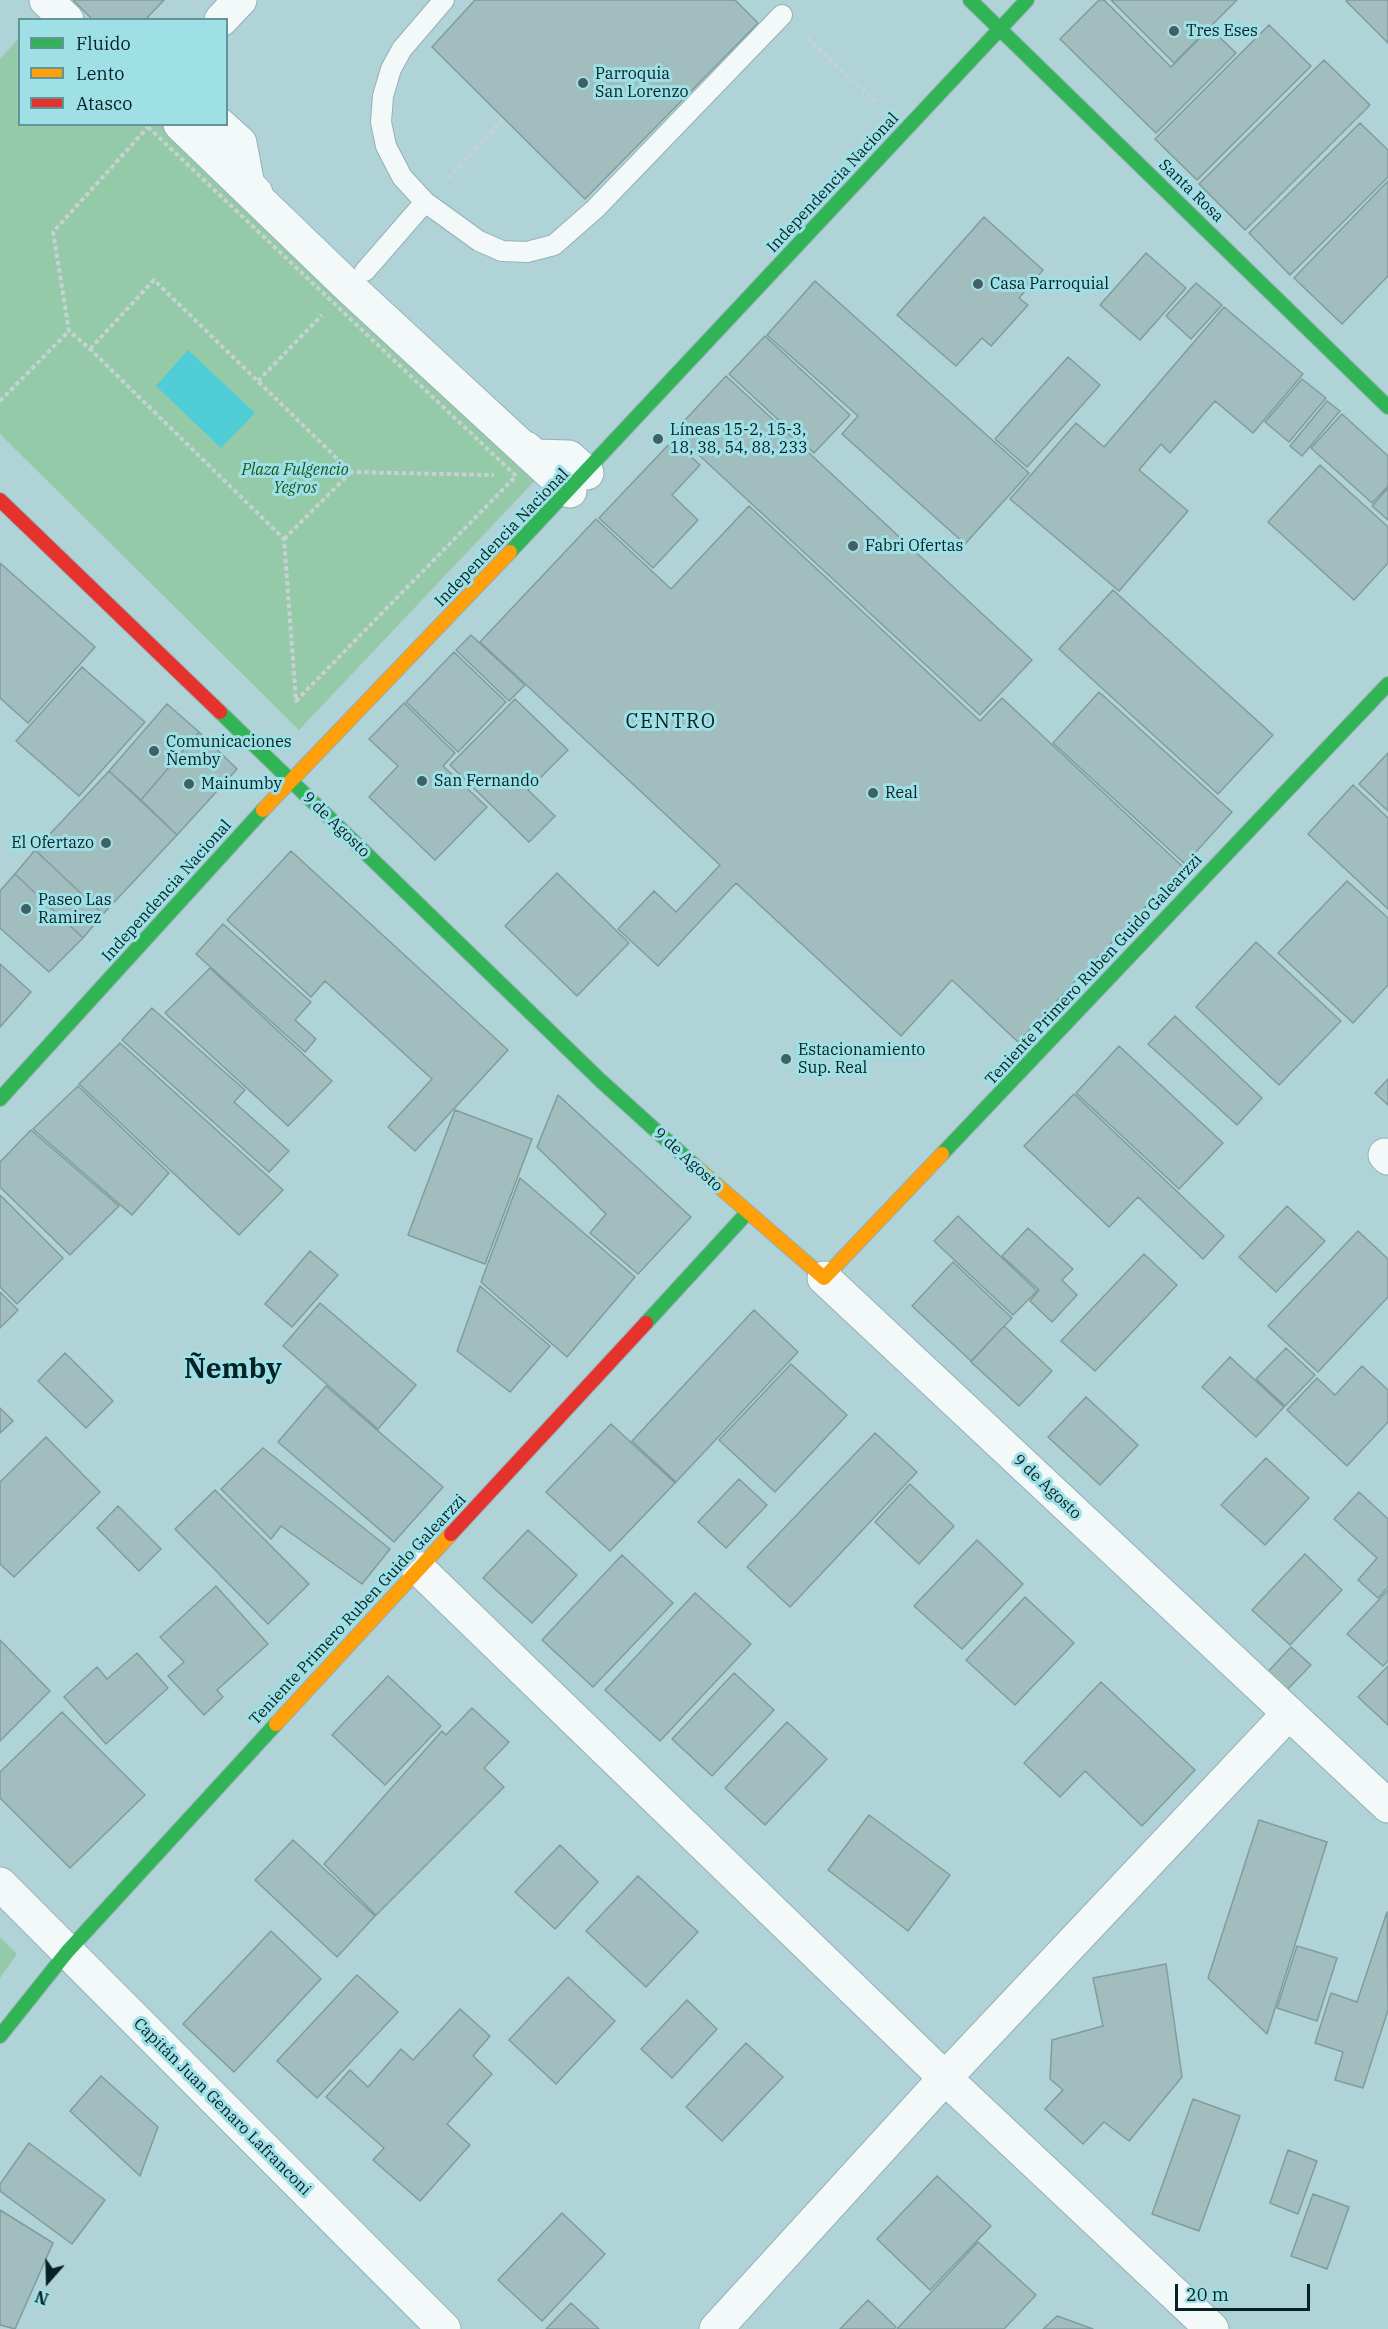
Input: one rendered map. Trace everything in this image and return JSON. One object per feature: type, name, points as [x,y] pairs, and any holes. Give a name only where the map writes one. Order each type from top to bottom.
[{"type":"street","points":[[46,0],[65,18]]},
{"type":"street","points":[[223,18],[240,0]]},
{"type":"street","name":"Santa Rosa","points":[[970,0],[1388,407]]},
{"type":"street","name":"Independencia Nacional","points":[[0,1100],[290,781],[579,482],[1028,0]]},
{"type":"street","points":[[182,126],[349,287],[579,482]]},
{"type":"street","points":[[221,126],[240,143],[248,185],[325,261],[364,271],[459,358],[469,394],[535,456],[569,457],[579,482]]},
{"type":"street","name":"9 de Agosto","points":[[0,500],[601,1081],[747,1213],[824,1278],[1388,1806]]},
{"type":"street","name":"Teniente Primero Ruben Guido Galearzzi","points":[[824,1278],[1388,684]]},
{"type":"street","name":"Teniente Primero Ruben Guido Galearzzi","points":[[0,2036],[67,1952],[747,1213]]},
{"type":"street","points":[[418,1568],[945,2078],[1212,2329]]},
{"type":"street","points":[[716,2329],[945,2078],[1289,1713]]},
{"type":"street","name":"Capitán Juan Genaro Lafranconi","points":[[0,1884],[444,2329]]},
{"type":"lane","points":[[444,0],[402,48],[391,69],[383,96],[381,122],[386,146],[402,177],[425,202],[479,241],[502,251],[527,252],[554,244],[596,209],[782,15]]},
{"type":"lane","points":[[364,271],[425,202]]},
{"type":"path","points":[[782,15],[906,129]]},
{"type":"path","points":[[460,166],[504,118]]},
{"type":"path","points":[[148,127],[516,476],[296,701],[284,539],[90,349],[69,332],[53,232],[148,127]]},
{"type":"path","points":[[90,349],[154,280],[351,472],[516,476]]},
{"type":"path","points":[[258,381],[333,304]]},
{"type":"path","points":[[0,401],[69,332]]},
{"type":"path","points":[[284,539],[351,472]]},
{"type":"green space","name":"Plaza Fulgencio Yegros","points":[[18,39],[18,126],[177,126],[542,473],[299,730],[0,434],[0,59]]},
{"type":"green space","points":[[0,1937],[17,1954],[0,1978]]},
{"type":"water","points":[[188,350],[255,413],[221,448],[156,386]]},
{"type":"building","points":[[73,0],[164,0],[147,18],[91,18]]},
{"type":"building","name":"Parroquia San Lorenzo","points":[[475,0],[735,0],[758,23],[585,199],[432,47]]},
{"type":"building","points":[[1099,0],[1104,0],[1171,67],[1210,28],[1236,53],[1156,133],[1060,39]]},
{"type":"building","name":"Tres Eses","points":[[1111,0],[1237,0],[1174,63]]},
{"type":"building","points":[[1388,0],[1388,43],[1346,1]]},
{"type":"building","points":[[1269,25],[1311,66],[1197,180],[1155,139]]},
{"type":"building","points":[[1324,60],[1370,105],[1245,230],[1199,184]]},
{"type":"building","points":[[1360,123],[1388,150],[1388,177],[1290,275],[1249,233]]},
{"type":"building","points":[[1388,181],[1388,276],[1342,324],[1294,278]]},
{"type":"building","name":"Casa Parroquial","points":[[984,217],[1043,270],[1019,298],[1028,305],[991,346],[982,338],[956,366],[897,315]]},
{"type":"building","points":[[1146,253],[1186,288],[1140,340],[1100,305]]},
{"type":"building","points":[[815,281],[1029,473],[965,544],[842,434],[858,416],[767,335]]},
{"type":"building","points":[[1196,283],[1222,305],[1191,339],[1166,316]]},
{"type":"building","points":[[1224,307],[1303,374],[1253,433],[1215,401],[1170,453],[1161,444],[1139,470],[1188,511],[1119,591],[1010,499],[1076,423],[1104,447]]},
{"type":"building","points":[[765,336],[850,415],[814,453],[729,374]]},
{"type":"building","points":[[1068,357],[1100,385],[1027,467],[995,439]]},
{"type":"building","name":"Fabri Ofertas","points":[[726,376],[1032,660],[980,715],[674,432]]},
{"type":"building","points":[[1302,379],[1326,398],[1289,442],[1265,422]]},
{"type":"building","points":[[1327,401],[1340,411],[1302,456],[1290,446]]},
{"type":"building","points":[[1342,414],[1388,456],[1388,486],[1372,503],[1311,448]]},
{"type":"building","points":[[673,440],[700,465],[672,495],[698,520],[653,568],[599,518]]},
{"type":"building","points":[[1320,465],[1388,527],[1388,563],[1354,600],[1268,522]]},
{"type":"building","points":[[1388,488],[1388,520],[1372,506]]},
{"type":"building","name":"Real","points":[[749,506],[980,721],[1002,698],[1183,867],[1018,1042],[952,980],[901,1036],[736,883],[658,966],[618,929],[654,891],[676,912],[720,865],[480,642],[596,519],[671,589]]},
{"type":"building","points":[[0,563],[95,647],[28,723],[0,698]]},
{"type":"building","points":[[1113,590],[1273,735],[1218,794],[1059,649]]},
{"type":"building","points":[[471,635],[525,685],[509,701],[456,650]]},
{"type":"building","points":[[454,652],[506,702],[458,752],[406,702]]},
{"type":"building","points":[[82,667],[145,722],[79,796],[16,741]]},
{"type":"building","points":[[1099,692],[1232,812],[1185,864],[1053,743]]},
{"type":"building","points":[[515,699],[568,750],[528,790],[555,816],[529,842],[450,765]]},
{"type":"building","name":"San Fernando","points":[[404,703],[455,753],[443,766],[487,807],[435,860],[369,797],[398,766],[369,739]]},
{"type":"building","name":"Comunicaciones Ñemby","points":[[167,704],[199,732],[141,800],[109,771]]},
{"type":"building","name":"Mainumby","points":[[199,732],[237,769],[177,835],[141,800]]},
{"type":"building","points":[[1388,753],[1388,811],[1359,784]]},
{"type":"building","name":"El Ofertazo","points":[[109,771],[177,835],[103,914],[35,850]]},
{"type":"building","points":[[1353,785],[1388,818],[1388,909],[1308,834]]},
{"type":"building","points":[[35,850],[103,914],[83,938],[15,874]]},
{"type":"building","points":[[291,851],[508,1050],[415,1151],[388,1127],[432,1079],[325,981],[311,997],[227,920]]},
{"type":"building","points":[[557,873],[629,943],[577,996],[505,926]]},
{"type":"building","name":"Paseo Las Ramirez","points":[[15,874],[83,938],[49,972],[0,928],[0,891]]},
{"type":"building","points":[[1347,881],[1388,918],[1388,985],[1353,1023],[1278,953]]},
{"type":"building","points":[[223,924],[311,1002],[295,1020],[316,1039],[305,1052],[196,954]]},
{"type":"building","points":[[1256,942],[1341,1021],[1279,1085],[1196,1007]]},
{"type":"building","points":[[0,964],[31,992],[0,1027]]},
{"type":"building","points":[[210,968],[332,1081],[288,1126],[165,1013]]},
{"type":"building","points":[[152,1008],[245,1090],[234,1102],[289,1151],[269,1172],[122,1040]]},
{"type":"building","points":[[1175,1016],[1262,1098],[1237,1125],[1148,1044]]},
{"type":"building","points":[[120,1043],[283,1190],[239,1235],[79,1084]]},
{"type":"building","points":[[1119,1046],[1223,1143],[1179,1189],[1076,1093]]},
{"type":"building","points":[[1388,1079],[1388,1105],[1375,1093]]},
{"type":"building","points":[[78,1086],[169,1173],[132,1215],[33,1129]]},
{"type":"building","points":[[1074,1094],[1224,1236],[1203,1259],[1138,1197],[1109,1227],[1024,1146]]},
{"type":"building","points":[[558,1095],[691,1217],[638,1274],[590,1233],[606,1214],[537,1147]]},
{"type":"building","points":[[455,1110],[532,1139],[485,1264],[408,1235]]},
{"type":"building","points":[[31,1130],[119,1206],[70,1255],[0,1187],[0,1162]]},
{"type":"building","points":[[520,1178],[635,1277],[567,1357],[481,1282]]},
{"type":"building","points":[[0,1195],[63,1258],[17,1304],[0,1287]]},
{"type":"building","points":[[1287,1206],[1325,1241],[1276,1292],[1239,1257]]},
{"type":"building","points":[[958,1216],[1037,1291],[1013,1315],[934,1241]]},
{"type":"building","points":[[1028,1228],[1073,1269],[1062,1280],[1077,1295],[1052,1322],[1030,1301],[1039,1290],[1002,1256]]},
{"type":"building","points":[[1358,1231],[1388,1259],[1388,1297],[1318,1372],[1268,1326]]},
{"type":"building","points":[[310,1251],[338,1275],[292,1327],[265,1304]]},
{"type":"building","points":[[1144,1254],[1177,1285],[1095,1371],[1061,1341]]},
{"type":"building","points":[[953,1262],[1012,1318],[971,1361],[912,1306]]},
{"type":"building","points":[[480,1286],[550,1346],[510,1392],[457,1351]]},
{"type":"building","points":[[0,1292],[18,1310],[0,1328]]},
{"type":"building","points":[[320,1303],[416,1385],[378,1429],[283,1346]]},
{"type":"building","points":[[754,1310],[798,1352],[676,1482],[632,1441]]},
{"type":"building","points":[[1004,1326],[1052,1371],[1019,1406],[971,1362]]},
{"type":"building","points":[[1286,1348],[1315,1375],[1285,1406],[1256,1379]]},
{"type":"building","points":[[65,1353],[113,1401],[86,1428],[38,1381]]},
{"type":"building","points":[[1230,1357],[1284,1407],[1256,1437],[1202,1387]]},
{"type":"building","points":[[791,1364],[847,1415],[775,1492],[719,1440]]},
{"type":"building","points":[[1362,1366],[1388,1390],[1388,1422],[1347,1466],[1287,1410],[1317,1378],[1335,1395]]},
{"type":"building","points":[[326,1386],[443,1487],[394,1542],[278,1442]]},
{"type":"building","points":[[1086,1397],[1138,1445],[1100,1485],[1048,1437]]},
{"type":"building","points":[[0,1408],[13,1421],[0,1433]]},
{"type":"building","points":[[611,1424],[675,1483],[610,1551],[546,1492]]},
{"type":"building","points":[[875,1433],[917,1472],[790,1607],[747,1567]]},
{"type":"building","points":[[46,1437],[100,1492],[14,1577],[0,1564],[0,1482]]},
{"type":"building","points":[[263,1448],[390,1549],[362,1584],[281,1526],[271,1539],[221,1489]]},
{"type":"building","points":[[1266,1458],[1309,1498],[1265,1545],[1221,1505]]},
{"type":"building","points":[[739,1479],[767,1505],[726,1548],[698,1522]]},
{"type":"building","points":[[910,1484],[954,1526],[919,1564],[875,1522]]},
{"type":"building","points":[[215,1490],[309,1584],[268,1624],[175,1529]]},
{"type":"building","points":[[1359,1492],[1388,1519],[1388,1587],[1378,1598],[1358,1580],[1377,1558],[1334,1519]]},
{"type":"building","points":[[118,1506],[161,1549],[139,1571],[97,1528]]},
{"type":"building","points":[[528,1530],[577,1575],[532,1623],[483,1578]]},
{"type":"building","points":[[977,1540],[1023,1584],[962,1649],[914,1606]]},
{"type":"building","points":[[1305,1554],[1342,1590],[1290,1645],[1252,1610]]},
{"type":"building","points":[[622,1555],[673,1603],[593,1687],[542,1640]]},
{"type":"building","points":[[216,1586],[268,1644],[217,1690],[223,1697],[204,1715],[168,1676],[184,1662],[160,1637]]},
{"type":"building","points":[[1388,1590],[1388,1661],[1383,1666],[1347,1634]]},
{"type":"building","points":[[695,1593],[751,1644],[660,1741],[605,1690]]},
{"type":"building","points":[[1025,1597],[1074,1643],[1015,1705],[966,1660]]},
{"type":"building","points":[[0,1640],[50,1691],[0,1741]]},
{"type":"building","points":[[1291,1647],[1311,1665],[1282,1695],[1263,1677]]},
{"type":"building","points":[[137,1653],[168,1688],[106,1744],[64,1697],[97,1667],[107,1679]]},
{"type":"building","points":[[1388,1666],[1388,1725],[1358,1697]]},
{"type":"building","points":[[734,1673],[774,1710],[712,1776],[672,1739]]},
{"type":"building","points":[[388,1676],[441,1726],[385,1785],[332,1735]]},
{"type":"building","points":[[1101,1682],[1195,1770],[1142,1826],[1085,1771],[1060,1797],[1024,1763]]},
{"type":"building","points":[[472,1708],[509,1742],[484,1768],[504,1787],[376,1915],[324,1864],[442,1731],[446,1735]]},
{"type":"building","points":[[62,1712],[145,1795],[70,1868],[0,1798],[0,1772]]},
{"type":"building","points":[[787,1722],[827,1759],[765,1825],[725,1788]]},
{"type":"building","points":[[869,1815],[950,1875],[908,1931],[828,1870]]},
{"type":"building","points":[[1259,1820],[1327,1842],[1267,2034],[1208,1978]]},
{"type":"building","points":[[293,1840],[375,1916],[337,1957],[255,1880]]},
{"type":"building","points":[[560,1845],[598,1882],[555,1929],[515,1892]]},
{"type":"building","points":[[638,1876],[698,1932],[646,1987],[586,1931]]},
{"type":"building","points":[[1387,1912],[1388,2010],[1363,2088],[1335,2080],[1343,2052],[1315,2043],[1331,1993],[1357,2002]]},
{"type":"building","points":[[271,1931],[321,1979],[234,2072],[183,2024]]},
{"type":"building","points":[[1297,1946],[1337,1958],[1317,2021],[1277,2008]]},
{"type":"building","points":[[1166,1964],[1182,2077],[1129,2141],[1104,2122],[1083,2144],[1045,2109],[1063,2090],[1050,2079],[1052,2040],[1103,2026],[1093,1978]]},
{"type":"building","points":[[357,1975],[398,2012],[317,2098],[277,2061]]},
{"type":"building","points":[[568,1977],[615,2021],[556,2084],[509,2040]]},
{"type":"building","points":[[687,2000],[717,2029],[672,2078],[641,2049]]},
{"type":"building","points":[[460,2009],[490,2036],[473,2056],[492,2074],[447,2124],[470,2145],[420,2201],[373,2160],[384,2148],[326,2097],[350,2070],[368,2087],[401,2049],[413,2060]]},
{"type":"building","points":[[746,2043],[783,2077],[722,2141],[686,2107]]},
{"type":"building","points":[[101,2076],[158,2127],[140,2176],[70,2111]]},
{"type":"building","points":[[1193,2099],[1240,2116],[1199,2231],[1152,2214]]},
{"type":"building","points":[[29,2143],[105,2200],[72,2244],[0,2191],[0,2184]]},
{"type":"building","points":[[1288,2150],[1317,2161],[1298,2214],[1270,2203]]},
{"type":"building","points":[[937,2176],[991,2226],[930,2290],[877,2239]]},
{"type":"building","points":[[1313,2194],[1349,2207],[1327,2269],[1291,2256]]},
{"type":"building","points":[[0,2210],[53,2243],[15,2329],[0,2325]]},
{"type":"building","points":[[562,2213],[605,2254],[542,2321],[498,2280]]},
{"type":"building","points":[[978,2242],[1036,2295],[1004,2329],[897,2329]]},
{"type":"building","points":[[868,2300],[896,2327],[894,2329],[840,2329]]},
{"type":"building","points":[[571,2303],[599,2329],[546,2329]]},
{"type":"building","points":[[1057,2316],[1093,2329],[1043,2329]]},
{"type":"traffic: fast","points":[[970,0],[1388,407]]},
{"type":"traffic: fast","points":[[510,552],[1027,0]]},
{"type":"traffic: fast","points":[[942,1154],[1388,684]]},
{"type":"traffic: fast","points":[[220,712],[601,1081],[694,1165]]},
{"type":"traffic: fast","points":[[0,1099],[263,810]]},
{"type":"traffic: fast","points":[[646,1323],[747,1213]]},
{"type":"traffic: fast","points":[[0,2036],[67,1952],[276,1724]]},
{"type":"traffic: slow","points":[[263,810],[510,552]]},
{"type":"traffic: slow","points":[[694,1165],[824,1278],[942,1154]]},
{"type":"traffic: slow","points":[[276,1724],[451,1534]]},
{"type":"traffic: jam","points":[[0,500],[220,712]]},
{"type":"traffic: jam","points":[[451,1534],[646,1323]]},
{"type":"place","name":"Tres Eses","points":[[1174,31]]},
{"type":"place","name":"Parroquia San Lorenzo","points":[[583,83]]},
{"type":"place","name":"Casa Parroquial","points":[[978,284]]},
{"type":"place","name":"Líneas 15-2, 15-3, 18, 38, 54, 88, 233","points":[[658,439]]},
{"type":"place","name":"Fabri Ofertas","points":[[853,546]]},
{"type":"place","name":"Comunicaciones Ñemby","points":[[154,751]]},
{"type":"place","name":"San Fernando","points":[[422,781]]},
{"type":"place","name":"Mainumby","points":[[189,784]]},
{"type":"place","name":"Real","points":[[873,793]]},
{"type":"place","name":"El Ofertazo","points":[[106,843]]},
{"type":"place","name":"Paseo Las Ramirez","points":[[26,909]]},
{"type":"place","name":"Estacionamiento Sup. Real","points":[[786,1059]]},
{"type":"district","name":"CENTRO","points":[[671,722]]},
{"type":"district","name":"Ñemby","points":[[233,1370]]}]
